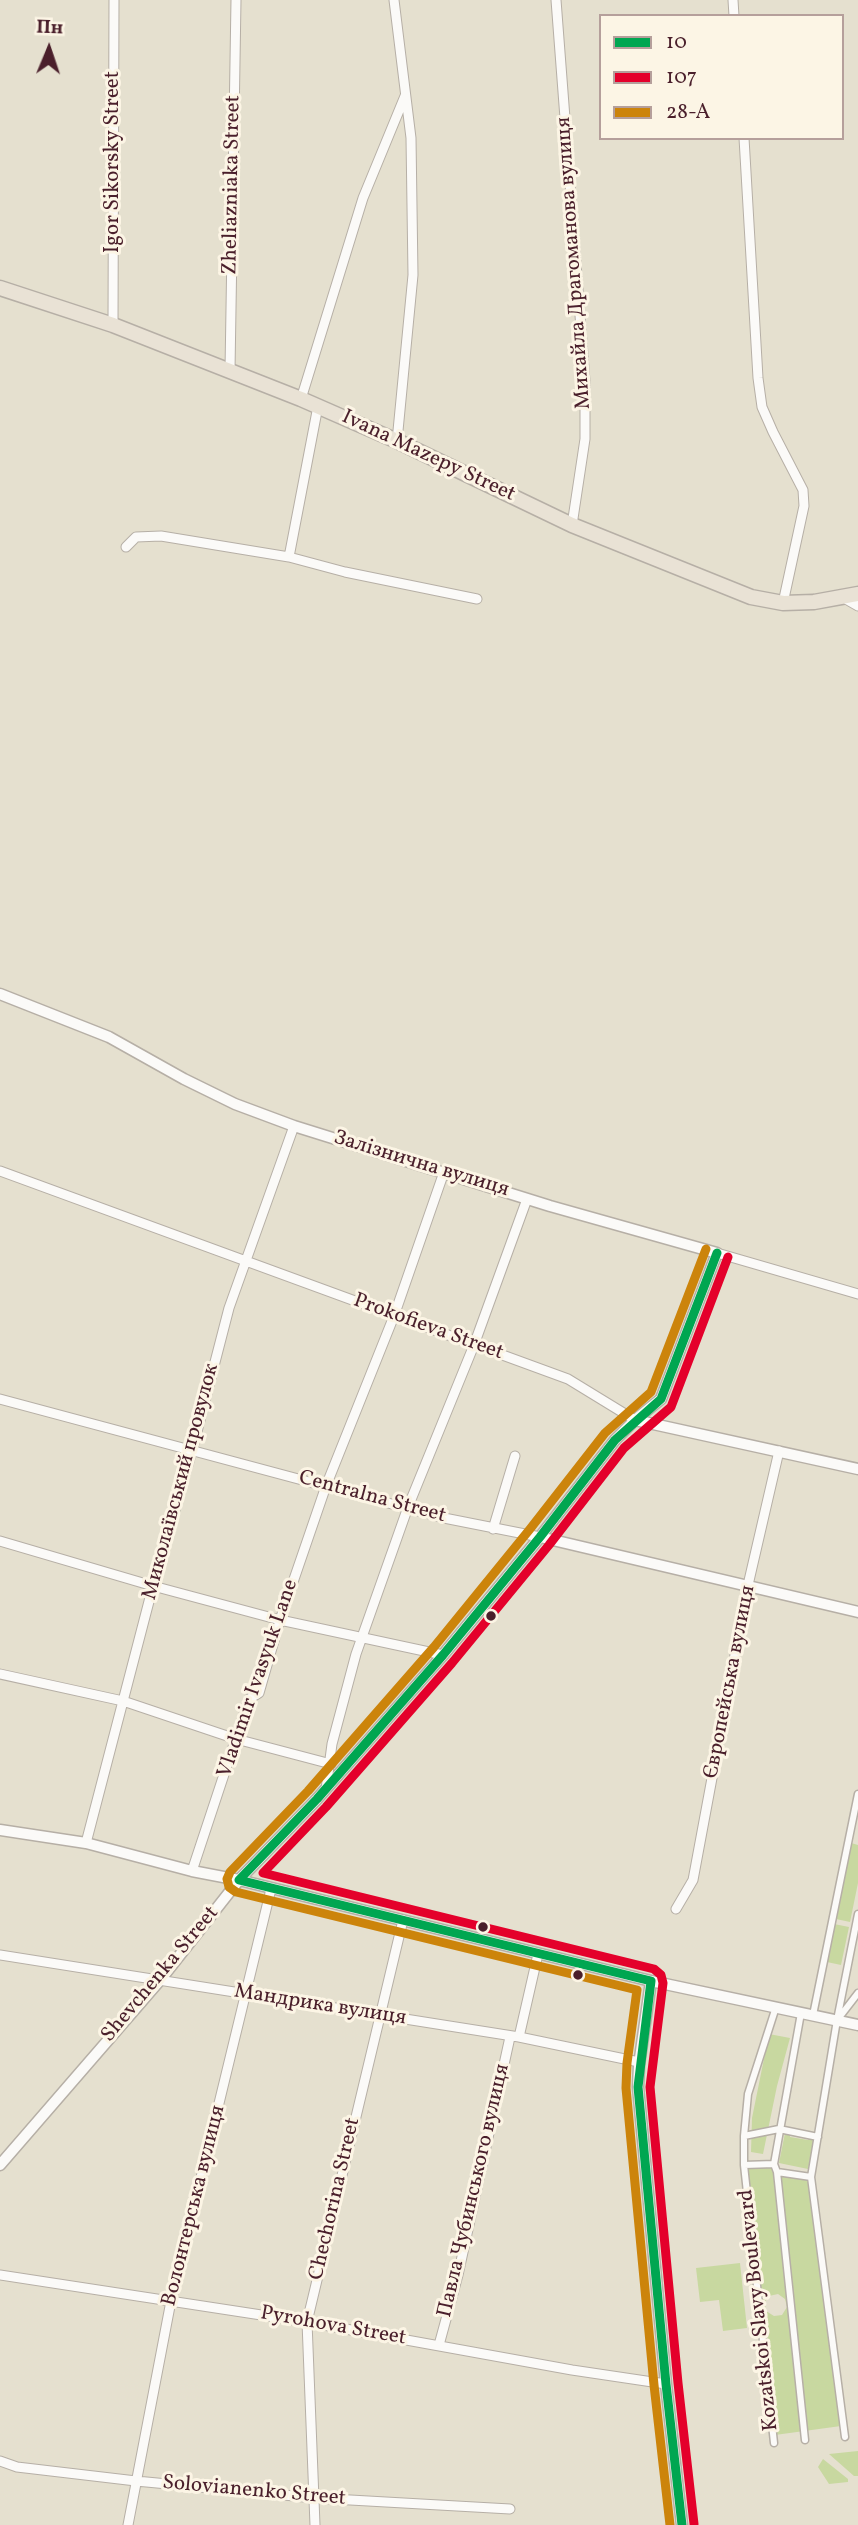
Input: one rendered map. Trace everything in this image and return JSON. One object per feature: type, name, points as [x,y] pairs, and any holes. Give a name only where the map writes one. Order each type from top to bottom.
[{"type":"main road","name":"Ivana Mazepy Street","points":[[0,288],[113,325],[318,406],[572,525],[719,586],[751,597],[783,603],[851,596]]},
{"type":"street","name":"Igor Sikorsky Street","points":[[113,325],[114,0]]},
{"type":"street","name":"Zheliazniaka Street","points":[[230,370],[236,0]]},
{"type":"street","points":[[394,0],[411,138],[413,275],[397,441]]},
{"type":"street","name":"Михайла Драгоманова вулиця","points":[[556,0],[585,381],[585,439],[572,525]]},
{"type":"street","points":[[301,399],[363,198],[405,95]]},
{"type":"street","points":[[744,140],[762,407],[772,432],[803,490],[804,506],[783,603]]},
{"type":"street","points":[[289,557],[318,406]]},
{"type":"street","points":[[126,547],[136,537],[161,536],[289,557],[345,572],[477,599]]},
{"type":"street","points":[[851,596],[858,606]]},
{"type":"street","name":"Залізнична вулиця","points":[[0,994],[109,1037],[235,1104],[294,1126],[527,1199],[858,1294]]},
{"type":"street","name":"Миколаївський провулок","points":[[86,1843],[229,1308],[294,1126]]},
{"type":"street","name":"Prokofieva Street","points":[[0,1171],[568,1380],[635,1420],[858,1469]]},
{"type":"street","name":"Vladimir Ivasyuk Lane","points":[[191,1871],[249,1699],[259,1693],[280,1620],[326,1486],[394,1316],[444,1172]]},
{"type":"street","points":[[325,1790],[332,1744],[363,1636],[408,1507],[474,1345],[527,1199]]},
{"type":"street","name":"Shevchenka Street","points":[[0,2165],[161,1979],[239,1881],[325,1790],[443,1655],[615,1440],[661,1399],[717,1253]]},
{"type":"street","name":"Centralna Street","points":[[0,1399],[493,1529],[540,1537],[858,1612]]},
{"type":"street","name":"Європейська вулиця","points":[[676,1909],[694,1880],[748,1585],[779,1451]]},
{"type":"street","points":[[493,1529],[515,1456]]},
{"type":"street","points":[[0,1541],[280,1620],[443,1655]]},
{"type":"street","points":[[0,1674],[122,1701],[236,1739],[331,1764]]},
{"type":"street","points":[[813,2015],[858,1794]]},
{"type":"street","points":[[0,1830],[86,1843],[191,1871],[651,1981],[858,2025]]},
{"type":"street","name":"Волонтерська вулиця","points":[[128,2525],[171,2301],[271,1889]]},
{"type":"street","points":[[845,2437],[811,2177],[858,1914]]},
{"type":"street","name":"Chechorina Street","points":[[315,2525],[307,2322],[403,1920]]},
{"type":"street","name":"Павла Чубинського вулиця","points":[[439,2345],[514,2037],[538,1954]]},
{"type":"street","name":"Мандрика вулиця","points":[[0,1955],[514,2037],[639,2062]]},
{"type":"street","points":[[651,1981],[639,2062],[640,2104],[682,2525]]},
{"type":"street","points":[[837,2021],[858,1993]]},
{"type":"street","points":[[744,2165],[748,2094],[776,2007]]},
{"type":"street","name":"Kozatskoi Slavy Boulevard","points":[[801,2013],[774,2164],[805,2440]]},
{"type":"street","points":[[744,2136],[779,2129],[818,2137]]},
{"type":"street","name":"Kozatskoi Slavy Boulevard","points":[[774,2164],[744,2165],[774,2442]]},
{"type":"street","name":"Kozatskoi Slavy Boulevard","points":[[776,2172],[811,2177]]},
{"type":"street","name":"Pyrohova Street","points":[[0,2275],[307,2322],[572,2370],[666,2384]]},
{"type":"street","name":"Solovianenko Street","points":[[0,2461],[18,2467],[136,2481],[315,2498],[510,2510]]},
{"type":"green space","points":[[851,1843],[858,1845],[858,1883],[850,1922],[836,1919]]},
{"type":"green space","points":[[834,1924],[849,1927],[841,1965],[827,1962]]},
{"type":"green space","points":[[769,2034],[790,2038],[763,2154],[751,2152],[752,2118]]},
{"type":"green space","points":[[785,2133],[790,2134],[790,2137],[815,2139],[808,2169],[779,2163]]},
{"type":"green space","points":[[774,2164],[777,2173],[811,2177],[841,2426],[775,2435],[744,2165]],"holes":[[[778,2294],[785,2299],[787,2307],[782,2315],[774,2316],[766,2311],[765,2302],[769,2296]]]},
{"type":"green space","points":[[740,2263],[747,2328],[723,2331],[719,2300],[700,2302],[696,2268]]},
{"type":"green space","points":[[858,2451],[858,2476],[854,2476],[829,2454]]},
{"type":"green space","points":[[823,2459],[848,2479],[848,2482],[829,2484],[818,2467]]},
{"type":"transit line","name":"28-А","points":[[670,2525],[626,2088],[637,1990],[236,1892],[229,1887],[227,1879],[230,1872],[308,1791],[434,1647],[605,1433],[651,1392],[706,1249]]},
{"type":"transit line","name":"10","points":[[682,2525],[638,2087],[651,1981],[239,1880],[317,1799],[443,1655],[615,1440],[661,1399],[717,1253]]},
{"type":"transit line","name":"107","points":[[694,2524],[650,2087],[663,1983],[661,1975],[654,1969],[263,1873],[326,1807],[452,1663],[624,1448],[671,1407],[728,1257]]}]
